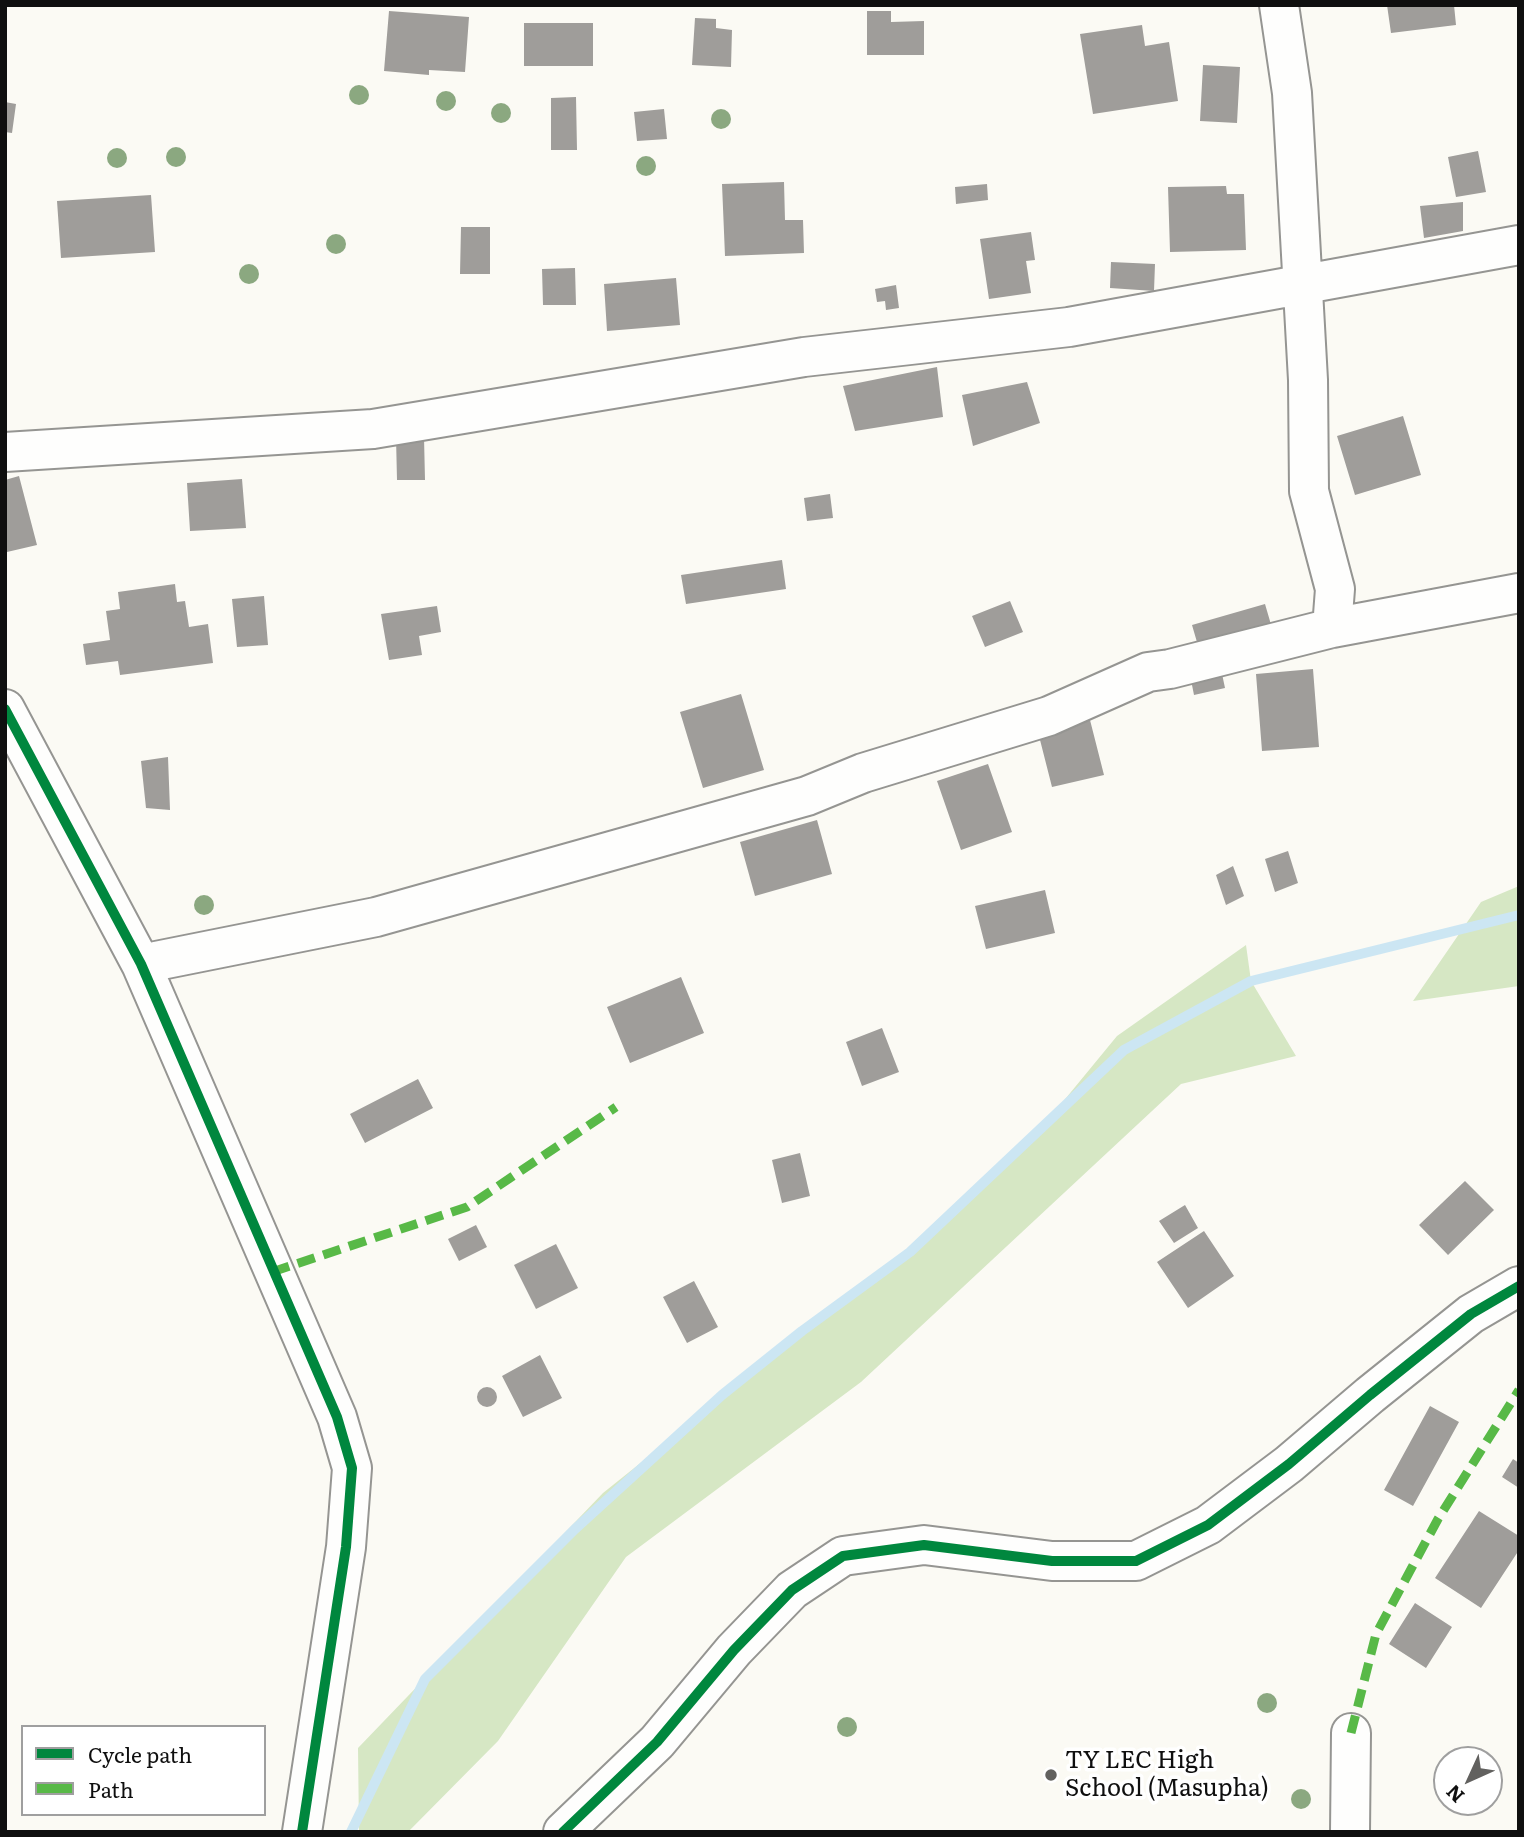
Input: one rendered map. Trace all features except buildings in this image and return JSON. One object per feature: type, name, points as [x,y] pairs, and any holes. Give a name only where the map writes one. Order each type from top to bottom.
[{"type":"street","points":[[1279,5],[1292,93],[1308,380],[1309,491],[1335,589],[1332,628]]},
{"type":"street","points":[[5,452],[373,429],[804,357],[1069,327],[1519,245]]},
{"type":"street","points":[[141,964],[376,918],[807,796],[863,773],[1049,716],[1148,672],[1170,670],[1332,628],[1519,593]]},
{"type":"street","points":[[5,709],[141,964],[337,1417],[352,1468],[346,1547],[302,1832]]},
{"type":"street","points":[[563,1832],[657,1742],[734,1650],[792,1590],[843,1556],[924,1545],[1052,1561],[1136,1561],[1208,1525],[1289,1464],[1471,1314],[1519,1286]]},
{"type":"street","points":[[1350,1832],[1351,1732]]},
{"type":"green space","points":[[1519,886],[1519,986],[1413,1001],[1481,902]]},
{"type":"green space","points":[[1246,945],[1251,981],[1296,1056],[1181,1084],[861,1382],[626,1557],[498,1741],[408,1832],[359,1832],[358,1748],[603,1493],[903,1253],[1043,1126],[1117,1036]]},
{"type":"waterway","points":[[351,1832],[425,1679],[575,1529],[722,1395],[802,1331],[910,1252],[1124,1050],[1251,981],[1519,915]]},
{"type":"marked path","points":[[272,1272],[467,1207],[616,1107]]},
{"type":"marked path","points":[[1351,1733],[1376,1634],[1438,1519],[1519,1390]]},
{"type":"cycle path","points":[[5,709],[141,964],[337,1417],[352,1468],[346,1547],[302,1832]]},
{"type":"cycle path","points":[[563,1832],[657,1742],[734,1650],[792,1590],[843,1556],[924,1545],[1052,1561],[1136,1561],[1208,1525],[1289,1464],[1471,1314],[1519,1286]]},
{"type":"place","name":"TY LEC High School (Masupha)","points":[[1051,1775]]}]
